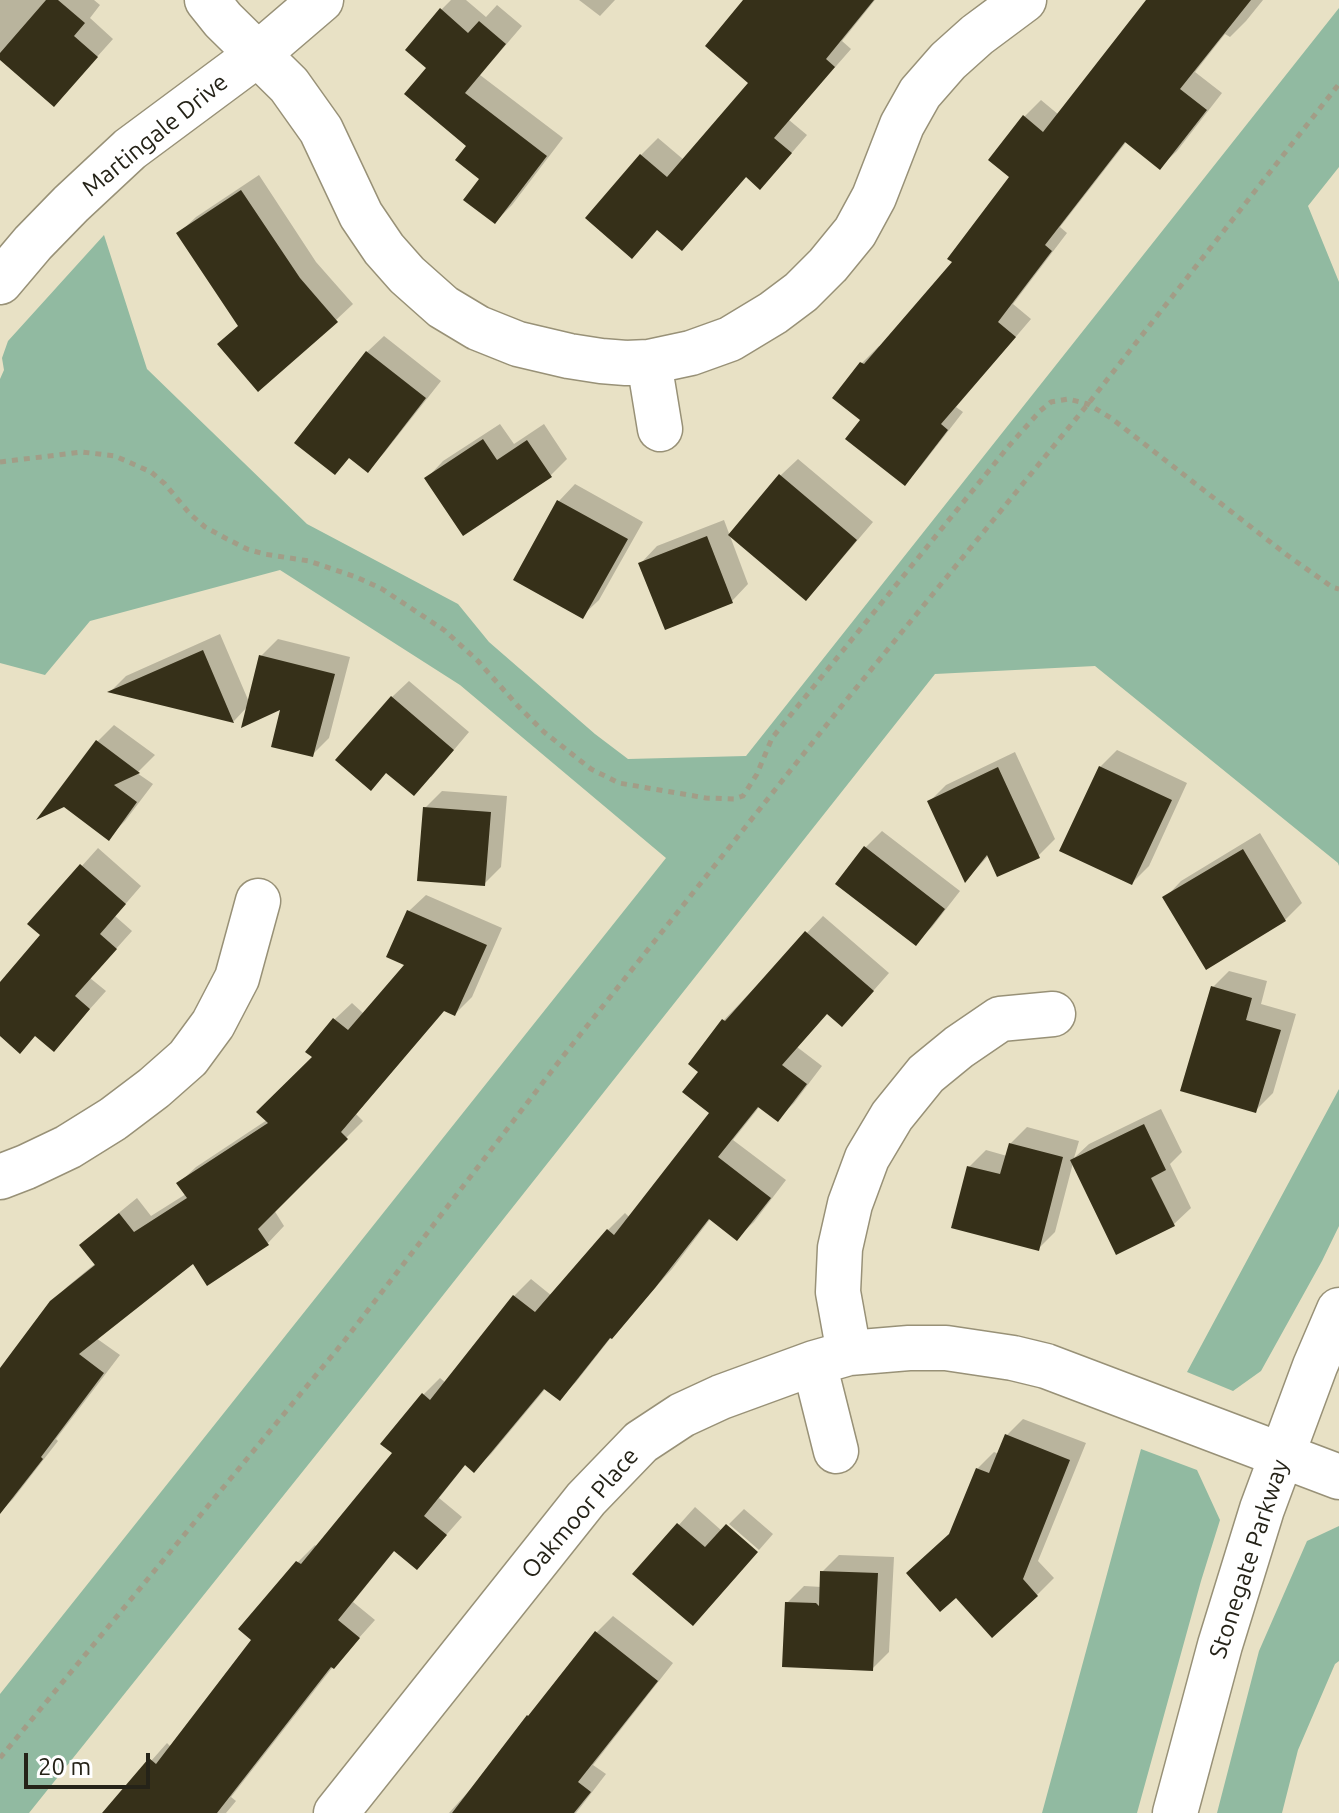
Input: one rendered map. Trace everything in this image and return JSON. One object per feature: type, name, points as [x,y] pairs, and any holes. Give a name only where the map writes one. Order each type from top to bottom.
[{"type":"street","points":[[207,0],[289,85],[321,130],[361,215],[384,249],[407,275],[443,307],[478,328],[518,344],[601,361],[649,362],[691,353],[730,339],[801,292],[855,232],[874,197],[902,125],[920,93],[977,35],[1024,0]]},
{"type":"street","name":"Martingale Drive","points":[[0,282],[71,204],[130,149],[258,54],[321,0]]},
{"type":"street","points":[[649,362],[660,429]]},
{"type":"street","points":[[0,1177],[68,1147],[113,1119],[188,1058],[213,1024],[237,978],[258,901]]},
{"type":"street","points":[[836,1451],[832,1358],[840,1248],[850,1204],[867,1158],[892,1116],[926,1074],[959,1047],[1000,1019],[1053,1014]]},
{"type":"street","name":"Stonegate Parkway","points":[[1175,1813],[1220,1645],[1262,1509],[1339,1310]]},
{"type":"street","name":"Oakmoor Place","points":[[336,1813],[586,1499],[641,1442],[682,1415],[721,1397],[832,1358],[909,1348],[946,1348],[1013,1358],[1046,1366],[1339,1477]]},
{"type":"path","points":[[0,1758],[345,1340],[564,1055],[848,698],[1088,404],[1339,84]]},
{"type":"path","points":[[0,462],[82,452],[115,456],[151,472],[190,514],[227,539],[247,549],[309,561],[356,577],[382,589],[444,630],[478,661],[544,732],[570,755],[605,778],[692,795],[734,799],[743,796],[750,786],[772,738],[1008,447],[1051,402],[1068,399],[1088,404],[1128,431],[1287,555],[1339,589]]},
{"type":"green space","points":[[1339,8],[1339,167],[1308,206],[1339,282],[1339,866],[1095,666],[935,674],[29,1813],[0,1813],[0,1694],[666,858],[460,685],[280,570],[90,621],[45,675],[0,663],[0,379],[8,341],[104,235],[147,369],[307,524],[458,604],[489,642],[628,759],[746,756]]},
{"type":"green space","points":[[1339,1089],[1339,1226],[1322,1261],[1261,1371],[1233,1391],[1187,1372]]},
{"type":"green space","points":[[1141,1449],[1197,1470],[1220,1520],[1137,1813],[1042,1813]]},
{"type":"green space","points":[[1339,1526],[1339,1661],[1298,1750],[1282,1813],[1217,1813],[1259,1651],[1307,1541]]},
{"type":"building","points":[[46,0],[58,0],[85,23],[74,36],[98,57],[54,107],[0,60],[0,53]]},
{"type":"building","points":[[743,0],[874,0],[826,59],[835,67],[774,138],[792,153],[760,190],[746,177],[682,251],[657,230],[632,259],[585,218],[640,154],[667,177],[748,83],[705,46]]},
{"type":"building","points":[[1146,0],[1251,0],[1180,89],[1207,110],[1160,170],[1125,142],[1045,245],[1052,251],[998,322],[1016,337],[941,424],[948,430],[905,486],[845,439],[860,420],[832,398],[860,362],[864,364],[952,262],[947,259],[1009,177],[988,160],[1023,115],[1043,132]]},
{"type":"building","points":[[440,8],[468,33],[479,21],[506,44],[465,93],[547,156],[495,224],[463,200],[479,179],[455,160],[466,146],[404,94],[426,68],[405,50]]},
{"type":"building","points":[[241,190],[300,278],[338,322],[258,392],[217,344],[238,326],[176,233]]},
{"type":"building","points":[[366,351],[426,398],[368,473],[349,458],[335,475],[294,443]]},
{"type":"building","points":[[483,439],[497,460],[527,440],[552,477],[463,536],[424,478]]},
{"type":"building","points":[[779,474],[857,540],[806,601],[728,535]]},
{"type":"building","points":[[557,500],[628,539],[583,619],[513,580]]},
{"type":"building","points":[[707,536],[733,603],[665,630],[638,563]]},
{"type":"building","points":[[203,650],[234,723],[107,692]]},
{"type":"building","points":[[259,655],[335,674],[313,757],[271,747],[280,710],[241,728]]},
{"type":"building","points":[[391,696],[454,750],[414,796],[386,773],[371,791],[335,760]]},
{"type":"building","points":[[96,740],[140,773],[114,785],[137,802],[109,841],[64,807],[36,820]]},
{"type":"building","points":[[1099,766],[1172,800],[1132,885],[1059,851]]},
{"type":"building","points":[[998,767],[1040,858],[997,877],[987,855],[965,883],[927,801]]},
{"type":"building","points":[[423,807],[491,812],[485,886],[417,881]]},
{"type":"building","points":[[864,846],[945,909],[916,946],[835,884]]},
{"type":"building","points":[[1243,849],[1286,921],[1206,970],[1162,897]]},
{"type":"building","points":[[80,864],[126,904],[100,934],[117,949],[75,996],[90,1009],[54,1052],[35,1036],[20,1054],[0,1036],[0,982],[40,935],[27,924]]},
{"type":"building","points":[[407,910],[487,945],[455,1016],[444,1011],[341,1132],[348,1139],[258,1229],[269,1245],[207,1286],[193,1264],[79,1354],[104,1373],[0,1514],[0,1368],[50,1301],[95,1265],[79,1245],[119,1213],[134,1232],[187,1198],[176,1183],[268,1123],[256,1112],[312,1057],[305,1052],[333,1018],[348,1030],[404,965],[386,957]]},
{"type":"building","points":[[805,931],[874,991],[842,1027],[827,1014],[782,1065],[807,1084],[778,1122],[758,1107],[718,1157],[771,1198],[737,1241],[709,1219],[560,1401],[544,1389],[474,1473],[465,1465],[424,1516],[447,1535],[417,1570],[394,1551],[338,1620],[360,1638],[334,1669],[331,1667],[217,1813],[102,1813],[149,1758],[156,1764],[251,1640],[238,1629],[296,1561],[301,1564],[392,1453],[380,1444],[422,1393],[430,1400],[513,1295],[535,1312],[607,1229],[614,1235],[709,1113],[682,1092],[698,1072],[688,1064],[722,1019],[725,1021]]},
{"type":"building","points":[[1211,986],[1252,998],[1246,1020],[1281,1030],[1256,1113],[1180,1091]]},
{"type":"building","points":[[1144,1124],[1166,1170],[1151,1178],[1175,1226],[1116,1255],[1070,1160]]},
{"type":"building","points":[[1009,1143],[1063,1157],[1039,1251],[951,1228],[967,1166],[1000,1174]]},
{"type":"building","points":[[1005,1434],[1070,1460],[1023,1579],[1038,1596],[992,1638],[956,1598],[940,1612],[906,1573],[949,1534],[976,1468],[989,1473]]},
{"type":"building","points":[[677,1523],[705,1547],[726,1524],[758,1552],[693,1626],[632,1574]]},
{"type":"building","points":[[820,1571],[878,1573],[873,1671],[782,1667],[785,1602],[816,1603],[819,1606]]},
{"type":"building","points":[[595,1631],[658,1681],[578,1782],[591,1792],[574,1813],[452,1813],[527,1715]]}]
